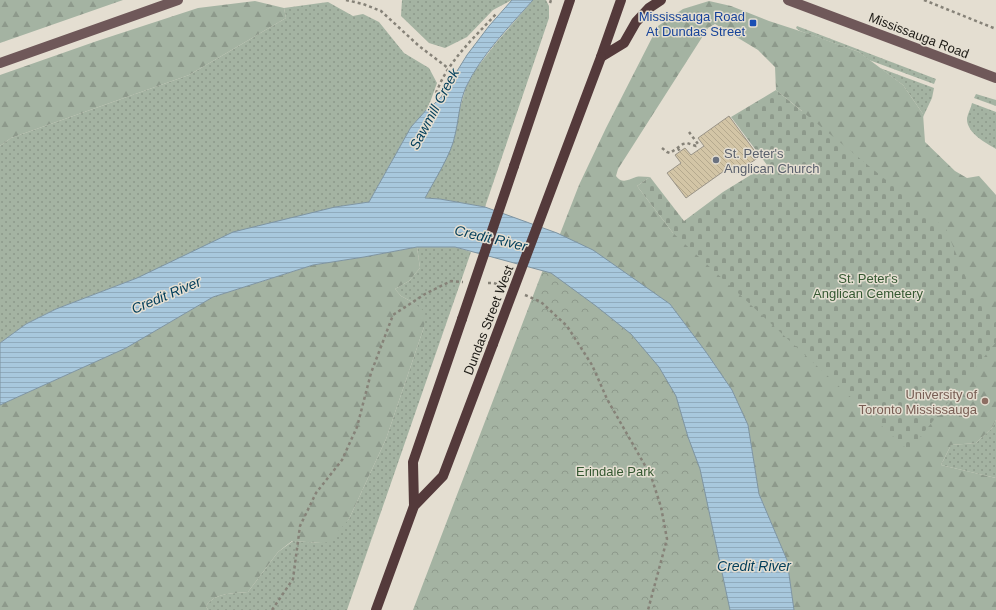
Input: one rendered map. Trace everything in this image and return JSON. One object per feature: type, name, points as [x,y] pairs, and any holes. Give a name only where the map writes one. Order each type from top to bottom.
[{"type":"main road","points":[[0,63],[178,0]]},
{"type":"main road","name":"Dundas Street West","points":[[376,610],[414,506],[413,462],[570,0]]},
{"type":"main road","name":"Dundas Street West","points":[[414,506],[443,476],[601,58],[621,0]]},
{"type":"main road","points":[[601,58],[624,43],[636,22],[649,8],[660,0]]},
{"type":"main road","name":"Mississauga Road","points":[[788,0],[996,78]]},
{"type":"path","points":[[346,0],[381,10],[419,46],[448,68]]},
{"type":"path","points":[[924,0],[996,29]]},
{"type":"path","points":[[436,93],[448,68],[460,52],[496,14]]},
{"type":"path","points":[[689,132],[698,144]]},
{"type":"path","points":[[662,148],[670,153],[687,143],[696,146],[701,142]]},
{"type":"path","points":[[678,148],[680,152]]},
{"type":"path","points":[[648,610],[667,539]]},
{"type":"green space","points":[[0,0],[123,0],[0,43]]},
{"type":"green space","points":[[402,0],[512,0],[493,10],[467,37],[445,48],[429,43],[401,16]]},
{"type":"green space","points":[[533,0],[546,0],[549,6],[549,18],[485,207],[440,199],[425,198],[446,158],[466,87],[476,69],[496,43]]},
{"type":"green space","points":[[255,1],[284,8],[286,18],[189,75],[11,138],[0,146],[0,75],[198,8]]},
{"type":"green space","points":[[709,1],[731,6],[769,21],[859,52],[903,85],[923,114],[925,142],[955,171],[967,178],[979,176],[996,195],[996,420],[992,428],[976,443],[951,445],[941,465],[996,478],[996,610],[794,610],[787,560],[759,494],[748,425],[732,390],[670,304],[560,234],[579,185],[658,26],[683,9]],"holes":[[[715,24],[758,50],[775,67],[776,90],[802,111],[762,229],[673,233],[637,186],[650,177],[638,177],[623,181],[616,176],[618,169],[708,28]]]},
{"type":"green space","points":[[328,2],[353,16],[363,14],[379,22],[404,53],[429,68],[437,83],[428,108],[411,127],[369,202],[335,207],[137,278],[56,309],[26,324],[0,343],[0,146],[11,138],[189,75],[286,18],[284,8]]},
{"type":"green space","points":[[797,26],[936,79],[934,84],[869,60],[859,52],[800,31],[796,28]]},
{"type":"green space","points":[[880,68],[934,88],[932,98],[923,117],[923,114],[903,85]]},
{"type":"green space","name":"St. Peter's Anglican Cemetery","points":[[776,90],[946,229],[972,293],[996,317],[996,342],[909,451],[673,233],[637,186],[650,177],[684,221],[723,192],[767,165],[731,117]]},
{"type":"green space","points":[[976,94],[996,100],[996,106],[974,98]]},
{"type":"green space","points":[[972,103],[996,112],[996,149],[977,137],[970,128],[967,118]]},
{"type":"green space","name":"Erindale Park","points":[[557,233],[593,250],[670,304],[732,390],[748,425],[759,494],[787,560],[794,610],[413,610]]},
{"type":"green space","points":[[417,247],[455,247],[471,252],[347,610],[208,610],[206,606],[210,601],[219,596],[248,592],[278,552],[293,541],[321,543],[349,519],[386,439],[424,327],[414,303],[401,296],[395,289],[409,281],[420,268]]},
{"type":"green space","points":[[417,247],[420,268],[409,281],[395,289],[401,296],[414,303],[425,312],[424,327],[386,439],[349,519],[329,542],[321,543],[292,541],[278,552],[248,592],[219,596],[210,601],[206,606],[208,610],[0,610],[0,405],[126,348],[213,297],[313,265]]},
{"type":"green space","points":[[996,420],[996,478],[941,465],[951,445],[976,443],[992,428]]},
{"type":"water","name":"Credit River","points":[[512,0],[533,0],[496,41],[472,75],[462,99],[455,135],[450,150],[425,198],[440,199],[485,207],[557,233],[593,250],[670,304],[732,390],[748,425],[759,494],[787,560],[794,610],[730,610],[700,469],[688,437],[676,396],[659,367],[631,334],[551,273],[455,247],[417,247],[313,265],[213,297],[126,348],[0,405],[0,343],[26,324],[56,309],[137,278],[233,232],[335,207],[369,202],[411,127],[428,108],[441,97],[467,55],[489,26]]},
{"type":"building","name":"St. Peter's Anglican Church","points":[[729,116],[759,157],[736,173],[731,166],[686,198],[667,173],[681,163],[675,155],[685,148],[691,155],[704,146],[698,138]]},
{"type":"place","name":"Mississauga Road At Dundas Street","points":[[753,23]]},
{"type":"place","name":"St. Peter's Anglican Church","points":[[716,160]]},
{"type":"place","name":"University of Toronto Mississauga","points":[[985,401]]},
{"type":"water label","name":"Sawmill Creek","points":[[434,109]]}]
